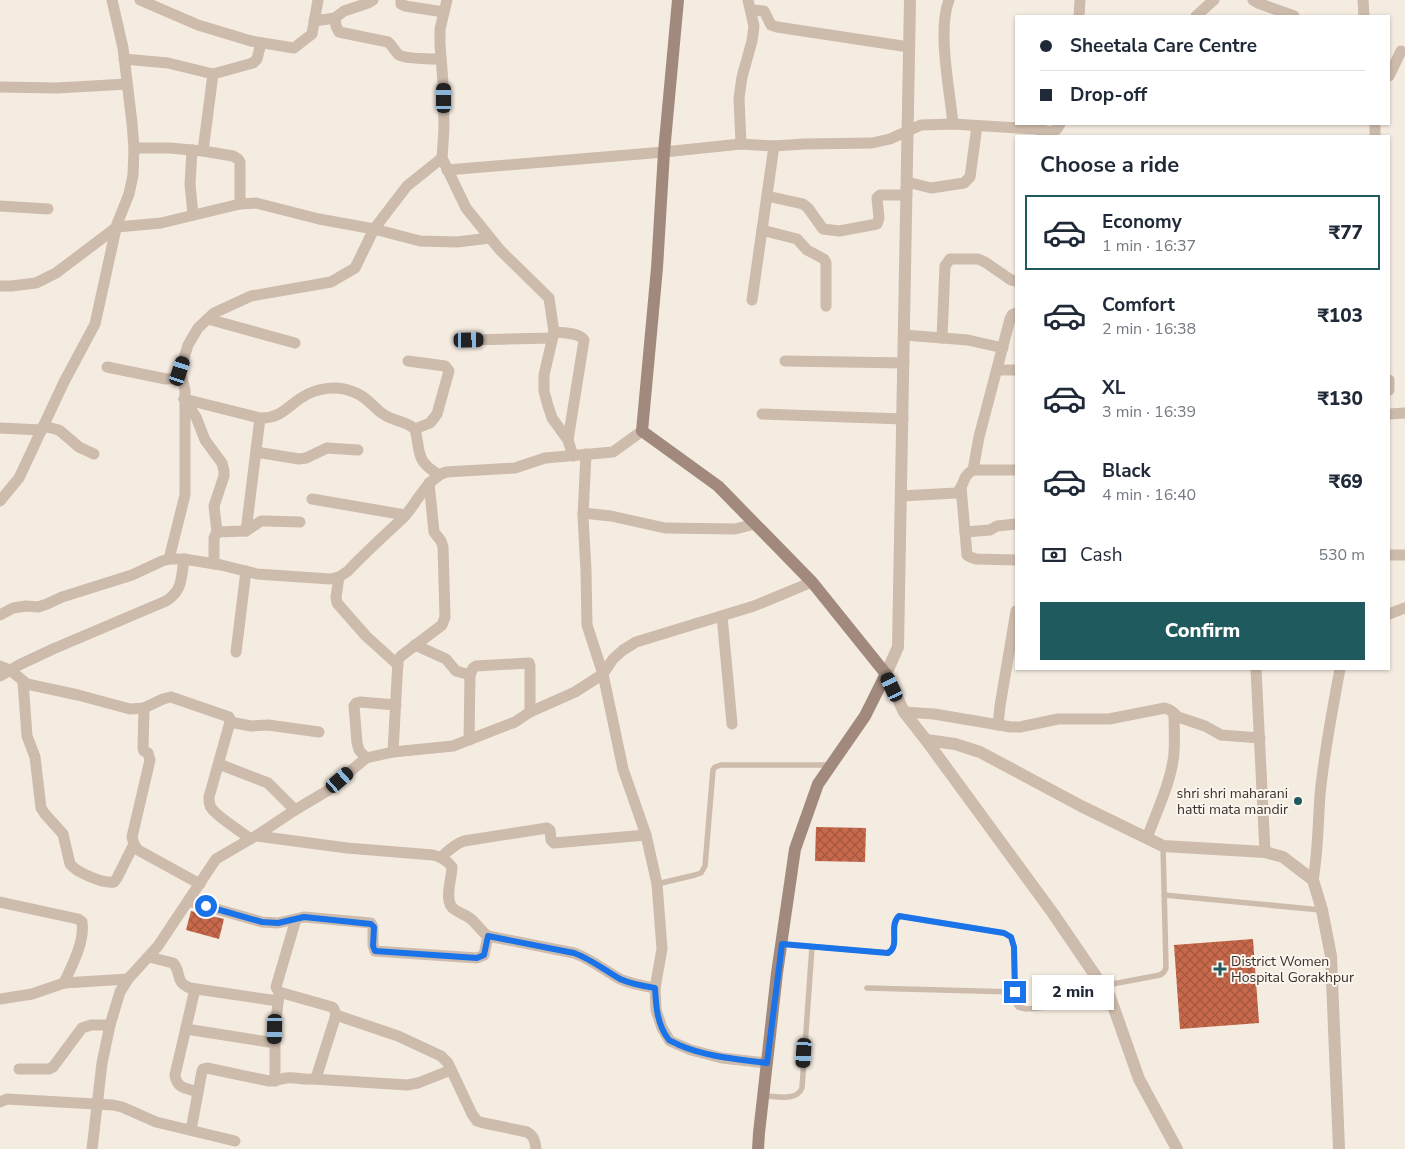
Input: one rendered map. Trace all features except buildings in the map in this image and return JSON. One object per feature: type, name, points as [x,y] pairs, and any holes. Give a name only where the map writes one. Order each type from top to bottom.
[{"type":"main road","points":[[678,0],[642,431],[718,486],[812,582],[886,674],[866,716],[818,784],[795,849],[767,1063],[758,1149]]},
{"type":"street","points":[[0,501],[19,478],[64,382],[95,324],[117,227],[129,194],[133,175],[134,148],[128,84],[112,0]]},
{"type":"street","points":[[140,0],[198,25],[250,41],[294,48],[312,34],[318,0]]},
{"type":"street","points":[[314,21],[336,18],[344,10],[372,0]]},
{"type":"street","points":[[400,0],[405,6],[444,12]]},
{"type":"street","points":[[447,0],[440,30],[444,83],[442,158],[466,208],[500,250],[549,298],[553,335],[544,375],[544,391],[552,418],[568,440],[573,456]]},
{"type":"street","points":[[910,0],[898,647],[886,674],[904,712],[1052,912],[1102,986],[1111,1001],[1139,1079],[1178,1149]]},
{"type":"street","points":[[948,0],[944,27],[944,51],[953,124]]},
{"type":"street","points":[[1079,15],[1080,0]]},
{"type":"street","points":[[1197,15],[1214,0]]},
{"type":"street","points":[[1253,0],[1291,15]]},
{"type":"street","points":[[1363,0],[1364,15]]},
{"type":"street","points":[[740,144],[738,98],[754,26],[749,5]]},
{"type":"street","points":[[749,5],[764,11],[769,22],[777,27],[909,47]]},
{"type":"street","points":[[336,18],[336,26],[339,32],[388,42],[398,54],[405,56],[441,59]]},
{"type":"street","points":[[124,59],[168,63],[213,74],[252,63],[256,60],[261,43]]},
{"type":"street","points":[[1390,49],[1403,51],[1390,74]]},
{"type":"street","points":[[194,215],[190,184],[213,74]]},
{"type":"street","points":[[0,87],[56,88],[128,84]]},
{"type":"street","points":[[447,170],[740,144],[774,146],[872,143],[890,139],[921,125],[953,124],[1054,131]]},
{"type":"street","points":[[907,182],[931,188],[967,181],[970,177],[978,126]]},
{"type":"street","points":[[752,300],[774,146]]},
{"type":"street","points":[[134,148],[170,148],[233,156],[240,162],[240,204]]},
{"type":"street","points":[[169,559],[184,495],[185,390],[180,371],[188,345],[198,328],[214,313],[250,296],[330,282],[355,268],[374,228],[407,186],[442,158]]},
{"type":"street","points":[[767,196],[803,204],[823,229],[839,232],[877,224],[879,218],[877,198],[880,195],[907,195]]},
{"type":"street","points":[[0,286],[36,283],[56,273],[117,227],[162,223],[240,204],[256,203],[319,219],[374,228],[420,241],[457,242],[490,238]]},
{"type":"street","points":[[0,206],[48,208]]},
{"type":"street","points":[[762,230],[797,239],[807,250],[824,259],[826,263],[826,306]]},
{"type":"street","points":[[942,338],[945,266],[950,259],[978,259],[1015,282]]},
{"type":"street","points":[[973,470],[1010,319],[1015,314]]},
{"type":"street","points":[[208,319],[294,343]]},
{"type":"street","points":[[469,340],[553,335],[582,336],[584,340],[568,440]]},
{"type":"street","points":[[904,335],[968,340],[1003,348]]},
{"type":"street","points":[[408,361],[445,366],[449,371],[437,414],[430,423],[415,429]]},
{"type":"street","points":[[785,362],[904,363]]},
{"type":"street","points":[[107,367],[166,378],[182,378]]},
{"type":"street","points":[[997,370],[1015,370]]},
{"type":"street","points":[[184,399],[260,418],[274,417],[310,393],[320,389],[337,388],[355,392],[364,397],[383,414],[415,429],[422,462],[439,475]]},
{"type":"street","points":[[184,399],[196,417],[206,440],[222,463],[224,471],[214,506],[217,532],[214,538],[214,564]]},
{"type":"street","points":[[1390,414],[1405,413]]},
{"type":"street","points":[[762,414],[902,419]]},
{"type":"street","points":[[246,531],[260,418]]},
{"type":"street","points":[[0,428],[59,430],[79,447],[94,454]]},
{"type":"street","points":[[0,615],[12,608],[38,607],[62,597],[132,575],[169,559],[184,559],[214,564],[257,574],[330,579],[339,577],[348,571],[405,515],[428,483],[439,475],[446,472],[515,468],[545,458],[613,452],[642,431]]},
{"type":"street","points":[[256,452],[298,459],[306,458],[327,448],[358,450]]},
{"type":"street","points":[[586,454],[583,512],[587,625],[603,674],[623,769],[646,835],[657,884],[662,949],[655,988],[656,1010],[662,1028],[670,1041],[691,1050],[722,1058],[767,1063]]},
{"type":"street","points":[[1015,470],[973,470],[964,477],[961,487],[967,555],[976,559],[1015,560]]},
{"type":"street","points":[[394,752],[398,660],[442,625],[445,618],[443,547],[434,532],[428,483]]},
{"type":"street","points":[[901,496],[956,492],[961,487]]},
{"type":"street","points":[[312,499],[405,515]]},
{"type":"street","points":[[583,512],[665,528],[735,529],[755,524]]},
{"type":"street","points":[[217,532],[246,531],[261,521],[300,522]]},
{"type":"street","points":[[965,532],[990,530],[997,526],[1015,524]]},
{"type":"street","points":[[1390,555],[1405,555]]},
{"type":"street","points":[[3,671],[166,602],[175,596],[178,591],[184,559]]},
{"type":"street","points":[[236,652],[246,571]]},
{"type":"street","points":[[339,577],[337,603],[366,636],[398,665]]},
{"type":"street","points":[[92,1149],[102,1064],[110,1025],[120,992],[158,946],[216,859],[327,791],[366,758],[394,752],[453,746],[516,722],[530,712],[575,692],[603,674],[622,650],[636,642],[754,606],[812,582]]},
{"type":"street","points":[[1390,614],[1405,608]]},
{"type":"street","points":[[722,616],[732,724]]},
{"type":"street","points":[[998,725],[1015,617]]},
{"type":"street","points":[[415,645],[446,659],[456,671],[470,675]]},
{"type":"street","points":[[469,740],[470,675],[476,666],[528,663],[530,666],[530,712]]},
{"type":"street","points":[[1256,670],[1265,852]]},
{"type":"street","points":[[1339,1149],[1331,956],[1322,910],[1313,880],[1316,865],[1320,795],[1328,728],[1340,670]]},
{"type":"street","points":[[3,671],[32,686],[78,695],[130,709],[144,708],[162,699],[171,697],[229,717],[230,722],[209,803],[211,808],[254,837],[441,857],[452,867],[448,897],[452,908],[470,918],[488,936],[574,953],[629,983],[655,988]]},
{"type":"street","points":[[23,682],[27,736],[35,757],[41,808],[63,834],[70,864],[73,868],[105,883],[114,882],[134,844]]},
{"type":"street","points":[[366,758],[359,750],[357,743],[354,706],[360,702],[396,705]]},
{"type":"street","points":[[144,708],[143,748],[148,753],[150,760],[132,837],[134,844],[138,850],[200,884]]},
{"type":"street","points":[[904,712],[934,714],[1020,727],[1058,719],[1109,719],[1165,708],[1178,717],[1205,726],[1221,735],[1260,738]]},
{"type":"street","points":[[1147,838],[1170,775],[1174,752],[1174,714]]},
{"type":"street","points":[[230,722],[251,726],[268,725],[319,732]]},
{"type":"street","points":[[926,740],[955,744],[980,752],[1081,806],[1163,846],[1265,852],[1283,857],[1313,880]]},
{"type":"street","points":[[219,764],[268,783],[294,810]]},
{"type":"street","points":[[441,857],[459,842],[547,828],[550,830],[554,843],[646,835]]},
{"type":"street","points":[[188,901],[262,922],[278,923],[304,917],[371,924],[374,927],[373,946],[375,951],[477,958],[484,955],[488,936]]},
{"type":"street","points":[[0,902],[78,919],[82,922],[82,937],[64,983]]},
{"type":"street","points":[[275,1081],[278,996],[276,987],[296,919]]},
{"type":"street","points":[[149,956],[173,963],[176,966],[180,982],[184,986],[195,989],[278,996],[334,1009],[336,1015],[319,1072],[316,1078],[313,1079]]},
{"type":"street","points":[[0,999],[32,994],[64,983],[128,980]]},
{"type":"street","points":[[195,989],[175,1075],[177,1084],[181,1087],[198,1092]]},
{"type":"street","points":[[336,1015],[398,1036],[441,1056],[448,1064],[472,1114],[477,1120],[484,1124],[527,1132],[533,1136],[536,1149]]},
{"type":"street","points":[[19,1069],[49,1069],[53,1067],[82,1028],[91,1024],[110,1025]]},
{"type":"street","points":[[186,1029],[275,1043]]},
{"type":"street","points":[[191,1130],[202,1072],[207,1068],[269,1081],[286,1078],[407,1086],[418,1084],[451,1070]]},
{"type":"street","points":[[0,1102],[7,1099],[122,1107],[156,1122],[235,1141]]},
{"type":"lane","points":[[657,884],[695,876],[705,866],[713,770],[715,767],[721,765],[832,765]]},
{"type":"lane","points":[[1102,986],[1160,975],[1166,968],[1163,846]]},
{"type":"lane","points":[[1164,895],[1322,910]]},
{"type":"lane","points":[[782,944],[888,953],[894,948],[895,924],[899,916],[1004,933],[1011,937],[1014,947],[1015,1002],[1018,1007],[1026,1009],[1111,1001]]},
{"type":"lane","points":[[763,1096],[794,1097],[799,1094],[802,1088],[812,947]]},
{"type":"lane","points":[[867,988],[1015,992]]},
{"type":"place","name":"shri shri maharani hatti mata mandir","points":[[1298,801]]},
{"type":"place","name":"District Women Hospital Gorakhpur","points":[[1220,969]]},
{"type":"route","points":[[206,906],[262,922],[278,923],[304,917],[371,924],[374,927],[373,949],[375,951],[481,958],[485,952],[488,936],[574,953],[592,961],[629,983],[655,988],[656,1010],[662,1028],[670,1041],[691,1050],[722,1058],[767,1063],[782,944],[888,953],[894,948],[895,924],[899,916],[1004,933],[1011,937],[1014,947],[1015,992]]}]
